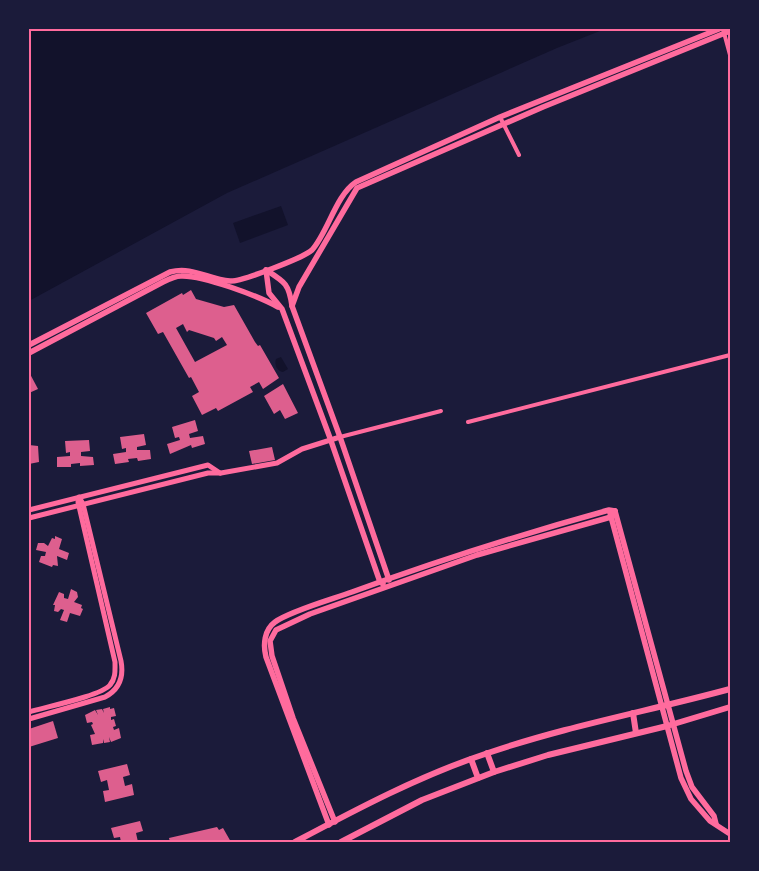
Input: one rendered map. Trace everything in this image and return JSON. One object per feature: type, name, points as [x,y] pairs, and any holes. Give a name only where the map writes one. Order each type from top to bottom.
[{"type":"main road","points":[[29,346],[170,272],[193,270],[232,281],[302,257],[311,251],[353,184],[500,117],[726,31]]},
{"type":"main road","points":[[292,306],[299,286],[357,188],[726,31]]},
{"type":"main road","points":[[266,270],[287,286],[292,306],[390,578],[387,587]]},
{"type":"main road","points":[[266,270],[269,293],[282,309],[330,438],[380,582],[387,587]]},
{"type":"main road","points":[[29,353],[163,282],[179,276],[191,277],[226,286],[282,309],[292,306]]},
{"type":"main road","points":[[332,823],[288,719],[266,657],[264,641],[268,630],[277,621],[390,578],[481,547],[612,513]]},
{"type":"main road","points":[[332,823],[272,656],[270,641],[276,630],[282,626],[387,587],[507,545],[612,513]]},
{"type":"main road","points":[[612,513],[686,790],[710,821],[730,834]]},
{"type":"main road","points":[[295,842],[413,783],[487,753],[541,736],[730,689]]},
{"type":"main road","points":[[341,842],[422,800],[494,772],[578,747],[670,725],[730,707]]},
{"type":"main road","points":[[633,713],[636,733]]},
{"type":"main road","points":[[487,753],[494,772]]},
{"type":"main road","points":[[471,759],[478,778]]},
{"type":"street","points":[[726,31],[730,54]]},
{"type":"street","points":[[500,117],[519,154]]},
{"type":"street","points":[[468,422],[730,355]]},
{"type":"street","points":[[29,518],[208,473],[221,473],[277,463],[302,449],[330,438],[441,411]]},
{"type":"street","points":[[29,510],[208,465],[221,473]]},
{"type":"street","points":[[29,712],[98,692],[105,689],[113,681],[115,662],[79,497]]},
{"type":"street","points":[[29,719],[105,697],[112,693],[119,685],[122,675],[121,661],[80,504]]},
{"type":"shaded area","points":[[29,29],[605,29],[557,48],[227,193],[29,301]]},
{"type":"shaded area","points":[[281,206],[288,225],[240,243],[233,223]]},
{"type":"shaded area","points":[[281,357],[288,369],[283,372],[278,369],[275,363],[276,359]]},
{"type":"building","points":[[191,290],[196,299],[224,307],[234,305],[255,342],[258,346],[260,345],[279,378],[263,389],[259,382],[250,387],[253,392],[218,411],[216,408],[202,415],[192,396],[199,392],[191,377],[189,378],[163,332],[158,334],[146,313],[182,293],[183,295]],"holes":[[[183,324],[187,332],[189,330],[214,338],[216,341],[222,337],[227,345],[195,362],[176,328]]]},
{"type":"building","points":[[29,372],[38,389],[29,393]]},
{"type":"building","points":[[283,384],[298,413],[285,419],[280,410],[274,414],[264,396]]},
{"type":"building","points":[[195,420],[198,431],[189,434],[190,438],[203,436],[205,444],[192,448],[191,445],[170,454],[167,444],[180,440],[179,437],[175,438],[172,427]]},
{"type":"building","points":[[144,434],[146,445],[137,447],[137,450],[150,450],[151,459],[138,461],[137,458],[128,459],[129,462],[115,464],[113,454],[126,452],[126,448],[122,449],[120,437]]},
{"type":"building","points":[[89,440],[90,451],[81,452],[81,456],[93,457],[94,465],[80,466],[80,463],[71,464],[71,467],[57,467],[57,457],[70,456],[70,452],[66,453],[65,441]]},
{"type":"building","points":[[29,445],[38,446],[39,462],[29,464]]},
{"type":"building","points":[[272,447],[275,460],[252,464],[249,451]]},
{"type":"building","points":[[55,536],[62,539],[59,549],[69,553],[67,560],[57,556],[58,566],[53,565],[52,567],[39,562],[41,556],[45,556],[46,552],[36,550],[38,543],[44,543],[48,546],[52,538],[55,539]]},
{"type":"building","points":[[71,589],[77,592],[78,597],[74,602],[82,605],[81,608],[83,609],[80,616],[70,613],[67,622],[60,620],[64,610],[54,611],[55,605],[53,605],[59,592],[64,594],[64,598],[68,599]]},
{"type":"building","points":[[110,707],[110,709],[114,708],[116,716],[111,717],[111,720],[114,719],[116,726],[113,727],[114,730],[119,728],[121,738],[111,742],[109,737],[110,742],[104,743],[103,739],[103,743],[92,745],[90,735],[95,734],[91,725],[93,724],[92,722],[87,723],[85,715],[95,710],[98,715],[96,710],[102,709],[104,713],[103,709]]},
{"type":"building","points":[[53,721],[58,738],[29,747],[29,729]]},
{"type":"building","points":[[127,764],[130,775],[123,777],[125,786],[132,784],[134,795],[105,802],[103,791],[109,790],[107,780],[101,782],[98,771]]},
{"type":"building","points":[[140,821],[143,831],[136,833],[138,842],[121,842],[120,837],[114,838],[111,828]]},
{"type":"building","points":[[217,827],[219,830],[223,828],[231,842],[170,842],[169,838]]}]
